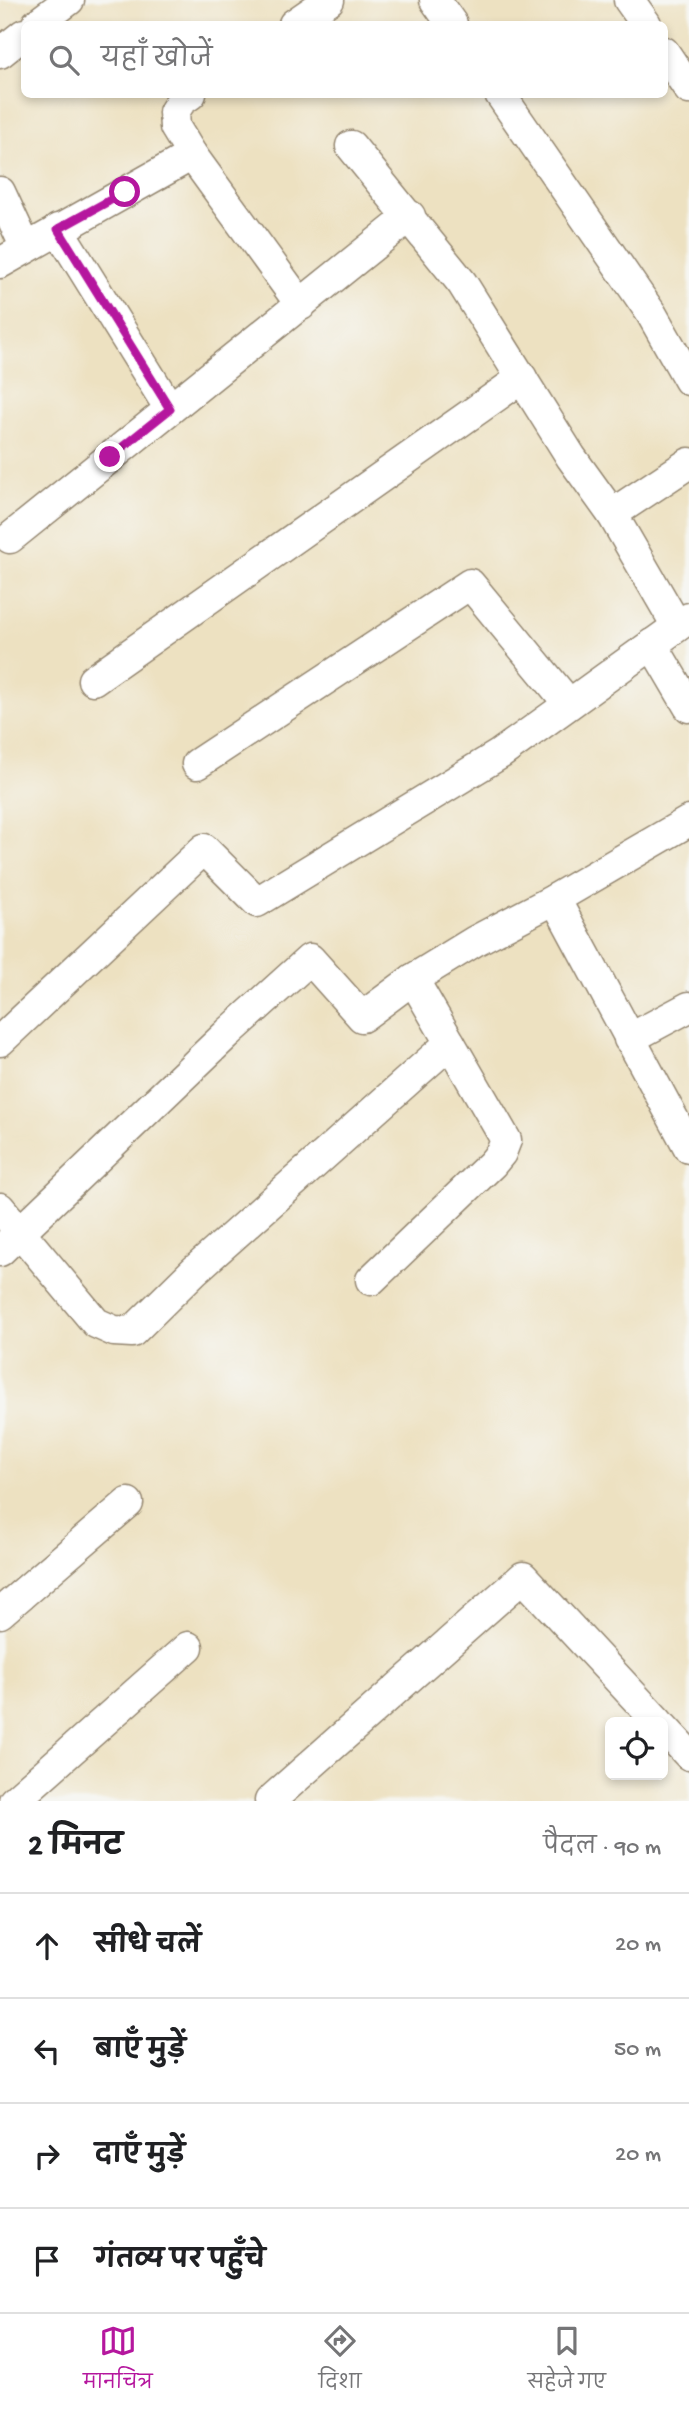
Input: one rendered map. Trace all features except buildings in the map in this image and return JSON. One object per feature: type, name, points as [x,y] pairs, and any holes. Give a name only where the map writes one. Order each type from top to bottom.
[{"type":"street","points":[[41,21],[69,0]]},
{"type":"street","points":[[298,21],[330,0]]},
{"type":"street","points":[[435,0],[450,21]]},
{"type":"street","points":[[629,0],[644,21]]},
{"type":"street","points":[[0,54],[21,36]]},
{"type":"street","points":[[668,58],[689,89]]},
{"type":"street","points":[[185,98],[174,112],[175,127],[192,155],[301,305]]},
{"type":"street","points":[[503,98],[651,313],[689,380]]},
{"type":"street","points":[[0,1041],[204,849],[257,902],[500,754],[683,622],[571,457],[462,283],[351,146]]},
{"type":"street","points":[[0,263],[192,155]]},
{"type":"street","points":[[0,192],[26,248]]},
{"type":"street","points":[[10,537],[410,216]]},
{"type":"street","points":[[58,229],[170,409]]},
{"type":"street","points":[[93,680],[522,378]]},
{"type":"street","points":[[612,514],[689,463]]},
{"type":"street","points":[[197,764],[470,584],[569,704]]},
{"type":"street","points":[[652,644],[689,707]]},
{"type":"street","points":[[0,1251],[228,1033],[310,959],[362,1017],[413,979],[475,941],[555,899],[689,821]]},
{"type":"street","points":[[555,899],[689,1148]]},
{"type":"street","points":[[371,1280],[492,1164],[501,1153],[506,1140],[413,979]]},
{"type":"street","points":[[629,1039],[689,1007]]},
{"type":"street","points":[[0,1208],[96,1323],[114,1331],[132,1332],[194,1271],[450,1043]]},
{"type":"street","points":[[0,1613],[128,1503]]},
{"type":"street","points":[[270,1801],[523,1577],[653,1717]]},
{"type":"street","points":[[14,1801],[188,1647]]},
{"type":"street","points":[[668,1732],[689,1755]]},
{"type":"route","points":[[110,457],[170,409],[58,229],[125,192]]}]
